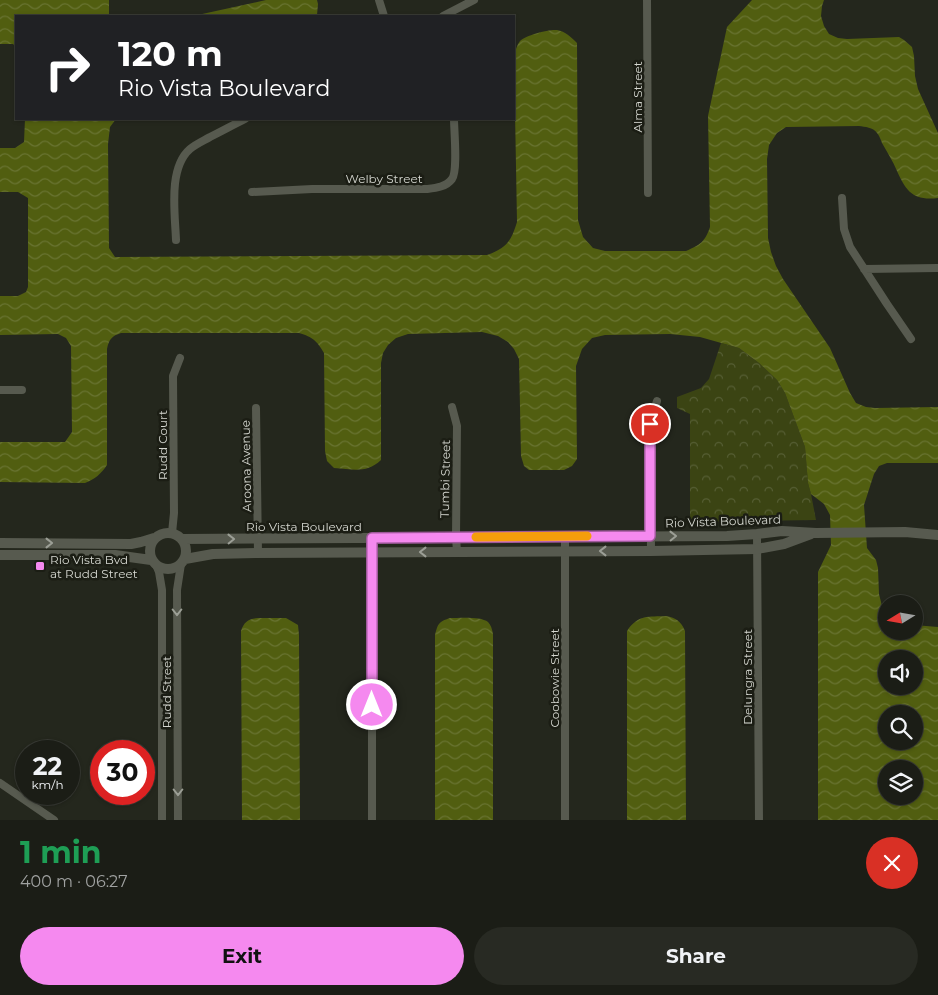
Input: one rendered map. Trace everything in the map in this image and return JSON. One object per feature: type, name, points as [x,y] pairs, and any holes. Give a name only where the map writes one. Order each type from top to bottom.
[{"type":"street","points":[[379,0],[384,15]]},
{"type":"street","points":[[444,15],[474,0]]},
{"type":"street","name":"Alma Street","points":[[647,0],[648,193]]},
{"type":"street","points":[[176,240],[174,185],[176,173],[183,157],[198,144],[243,120]]},
{"type":"street","name":"Welby Street","points":[[252,192],[312,189],[427,189],[443,186],[452,180],[455,171],[454,120]]},
{"type":"street","points":[[842,198],[844,228],[850,247],[911,339]]},
{"type":"street","points":[[864,269],[938,268]]},
{"type":"street","name":"Rudd Court","points":[[172,532],[174,513],[173,376],[180,358]]},
{"type":"street","points":[[0,390],[22,390]]},
{"type":"street","points":[[650,551],[650,424],[657,401]]},
{"type":"street","name":"Tumbi Street","points":[[452,407],[457,426],[457,552]]},
{"type":"street","name":"Aroona Avenue","points":[[256,408],[258,553]]},
{"type":"street","name":"Rio Vista Boulevard","points":[[182,539],[650,536],[757,534],[782,531],[816,533],[905,532],[938,535]]},
{"type":"street","points":[[0,543],[131,544],[172,532],[182,539],[186,552],[183,561],[175,567],[168,569],[154,563],[115,555],[0,555]]},
{"type":"street","name":"Rio Vista Boulevard","points":[[183,561],[215,554],[258,553],[757,550],[784,544],[816,533]]},
{"type":"street","name":"Delungra Street","points":[[757,534],[759,820]]},
{"type":"street","name":"Coobowie Street","points":[[565,536],[566,820]]},
{"type":"street","points":[[154,538],[150,544],[150,552],[154,563]]},
{"type":"street","points":[[372,538],[372,820]]},
{"type":"street","name":"Rudd Street","points":[[178,820],[177,590],[183,561]]},
{"type":"street","name":"Rudd Street","points":[[154,563],[162,581],[162,820]]},
{"type":"street","points":[[162,762],[178,761]]},
{"type":"street","points":[[0,783],[54,820]]},
{"type":"green space","points":[[721,343],[739,348],[759,363],[777,380],[785,393],[805,447],[808,483],[816,520],[690,522],[690,414],[677,408],[677,397],[701,388],[709,379]]},
{"type":"water","points":[[0,0],[109,0],[109,15],[15,15],[15,46],[13,44],[0,44]]},
{"type":"water","points":[[266,0],[317,0],[318,4],[317,15],[198,15]]},
{"type":"water","points":[[752,0],[824,0],[821,16],[829,34],[847,39],[899,37],[912,47],[918,89],[938,133],[938,198],[922,198],[907,189],[878,135],[869,128],[859,126],[786,127],[777,133],[769,145],[767,159],[768,238],[776,266],[830,348],[856,403],[875,408],[938,407],[938,463],[887,463],[879,466],[874,474],[864,505],[867,548],[876,560],[878,568],[878,640],[923,640],[923,626],[938,627],[938,820],[818,820],[818,572],[831,545],[830,515],[824,504],[811,494],[808,483],[805,447],[785,393],[777,380],[739,348],[700,337],[670,334],[605,335],[592,338],[582,349],[576,366],[577,459],[572,466],[564,470],[529,470],[524,466],[521,456],[519,359],[508,342],[498,336],[482,332],[408,334],[396,338],[383,353],[381,363],[381,460],[365,469],[353,470],[334,468],[327,461],[325,451],[324,353],[317,342],[308,336],[299,333],[121,333],[111,338],[107,349],[107,465],[95,478],[85,483],[0,482],[0,442],[65,442],[72,432],[71,346],[66,338],[58,334],[0,335],[0,296],[18,296],[26,292],[28,287],[28,198],[18,192],[0,192],[0,148],[15,148],[24,142],[25,120],[115,120],[110,127],[108,144],[109,248],[115,257],[487,255],[499,250],[507,243],[517,222],[515,53],[520,41],[527,37],[543,31],[557,30],[566,33],[577,43],[578,220],[583,237],[593,248],[605,251],[686,251],[701,242],[710,227],[708,116],[727,27]]},
{"type":"water","points":[[666,616],[678,620],[685,631],[686,820],[627,820],[627,631],[640,619]]},
{"type":"water","points":[[258,618],[286,618],[298,625],[300,820],[242,820],[241,631],[247,622]]},
{"type":"water","points":[[450,618],[485,620],[490,624],[493,632],[493,820],[435,820],[435,635],[439,624]]},
{"type":"slow traffic","points":[[476,537],[587,536]]},
{"type":"place","name":"Rio Vista Bvd at Rudd Street","points":[[40,566]]},
{"type":"route","points":[[372,705],[372,538],[650,536],[650,424]]}]
